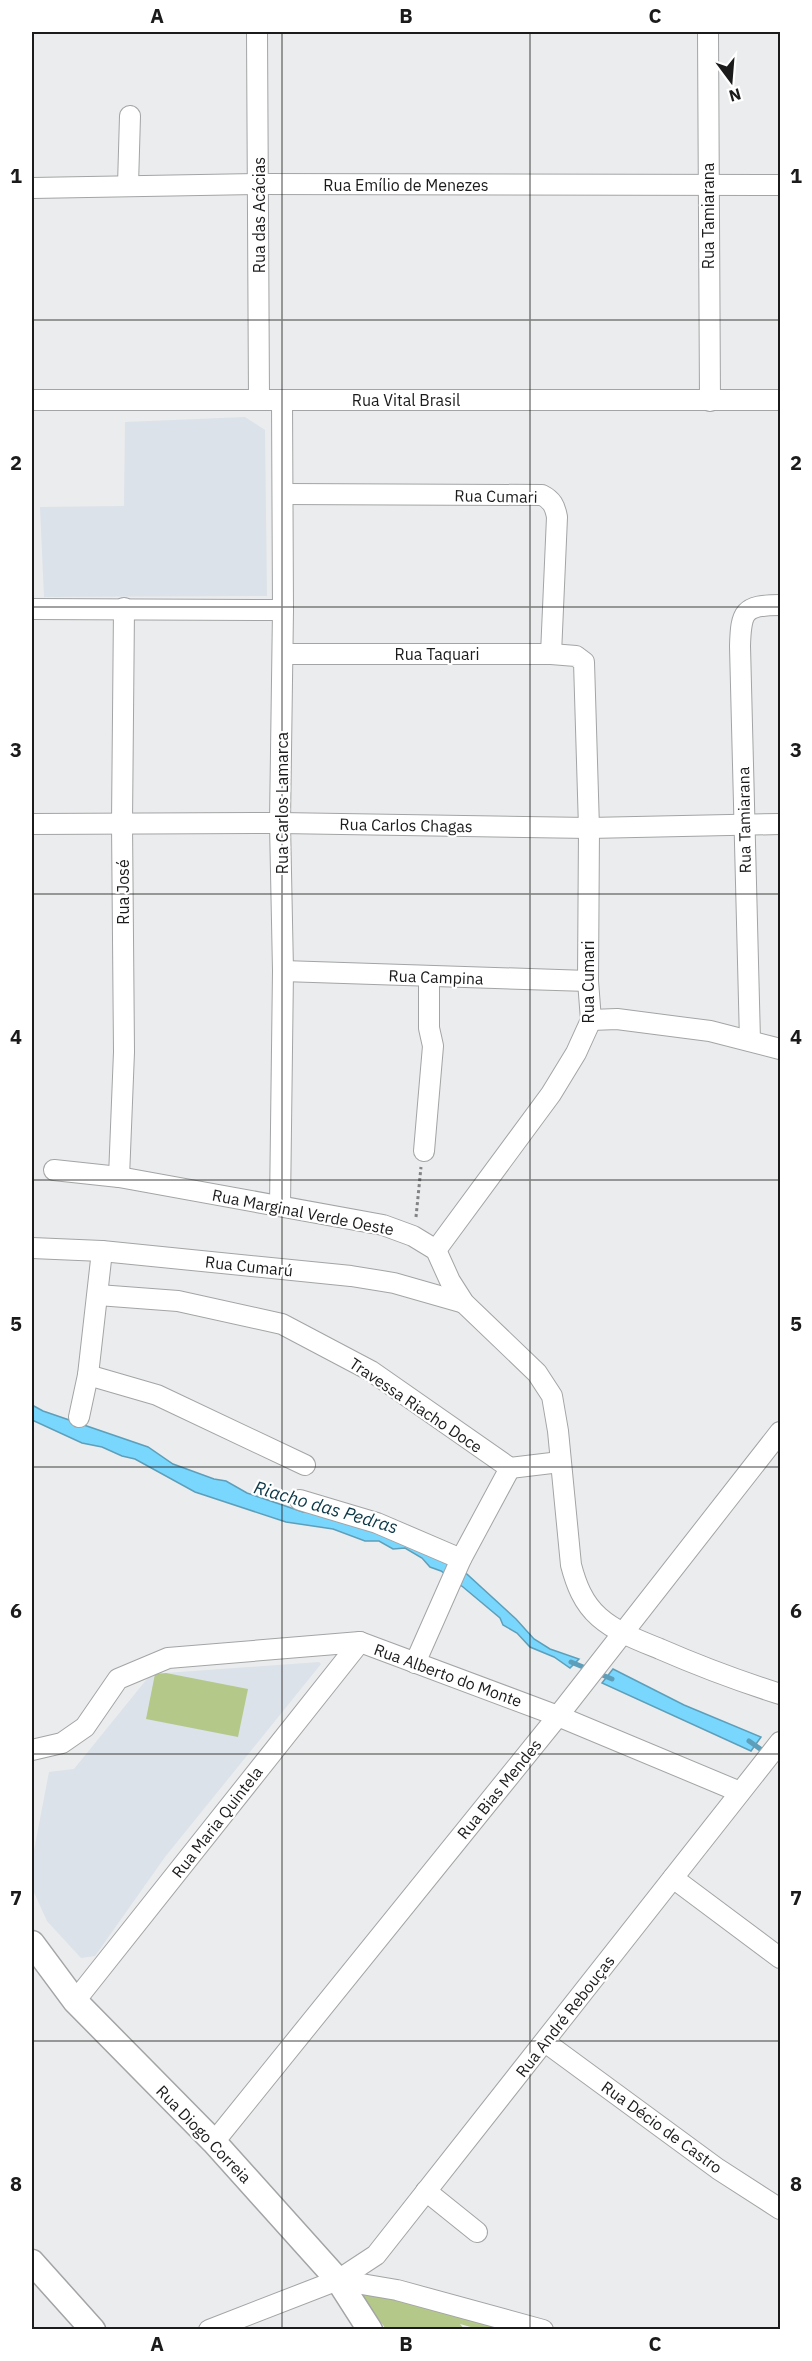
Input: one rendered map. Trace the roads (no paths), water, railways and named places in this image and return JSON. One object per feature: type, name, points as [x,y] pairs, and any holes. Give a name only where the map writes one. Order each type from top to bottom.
[{"type":"main road","name":"Rua Diogo Correia","points":[[32,1943],[75,2001],[214,2142],[338,2280],[370,2330]]},
{"type":"main road","points":[[32,2262],[93,2330]]},
{"type":"street","name":"Rua das Acácias","points":[[257,32],[259,399]]},
{"type":"street","name":"Rua Tamiarana","points":[[708,32],[710,400]]},
{"type":"street","points":[[128,185],[130,116]]},
{"type":"street","name":"Rua Emílio de Menezes","points":[[32,188],[259,184],[780,185]]},
{"type":"street","name":"Rua Vital Brasil","points":[[32,400],[780,400]]},
{"type":"street","name":"Rua Carlos Lamarca","points":[[280,1206],[283,971],[280,823],[284,494],[282,400]]},
{"type":"street","name":"Rua Cumari","points":[[284,494],[542,495],[548,498],[554,504],[557,517],[551,654]]},
{"type":"street","name":"Rua Tamiarana","points":[[750,1041],[741,619],[746,613],[757,608],[780,606]]},
{"type":"street","name":"Rua José","points":[[119,1177],[124,1052],[122,823],[124,608]]},
{"type":"street","points":[[32,609],[283,610]]},
{"type":"street","name":"Rua Taquari","points":[[283,654],[551,654],[576,656],[584,662],[585,666]]},
{"type":"street","name":"Rua Cumari","points":[[436,1250],[551,1094],[580,1045],[591,1020],[588,981],[589,828],[585,666]]},
{"type":"street","name":"Rua Carlos Chagas","points":[[32,824],[280,823],[589,828],[780,824]]},
{"type":"street","name":"Rua Campina","points":[[283,971],[588,981]]},
{"type":"street","points":[[424,1151],[433,1046],[429,1028],[429,977]]},
{"type":"street","points":[[591,1020],[617,1019],[710,1031],[780,1049]]},
{"type":"street","name":"Rua Marginal Verde Oeste","points":[[54,1170],[119,1177],[383,1225],[413,1236],[436,1250]]},
{"type":"street","name":"Rua Cumarú","points":[[32,1248],[102,1251],[384,1281],[464,1303]]},
{"type":"street","points":[[436,1250],[450,1281],[464,1303],[537,1374],[552,1396],[558,1431],[571,1565],[582,1597],[597,1616],[623,1633],[716,1673],[780,1694]]},
{"type":"street","points":[[79,1417],[88,1375],[102,1251]]},
{"type":"street","name":"Travessa Riacho Doce","points":[[98,1295],[178,1301],[282,1323],[371,1371],[510,1468]]},
{"type":"street","points":[[88,1375],[157,1395],[305,1465]]},
{"type":"street","name":"Rua Bias Mendes","points":[[214,2142],[558,1716],[780,1432]]},
{"type":"street","points":[[415,1663],[460,1563],[510,1468],[560,1461]]},
{"type":"street","points":[[300,1500],[377,1523],[460,1563]]},
{"type":"street","name":"Rua Alberto do Monte","points":[[32,1750],[62,1743],[85,1727],[118,1679],[168,1658],[360,1642],[558,1716],[740,1791]]},
{"type":"street","name":"Rua Maria Quintela","points":[[75,2001],[360,1642]]},
{"type":"street","name":"Rua André Rebouças","points":[[209,2330],[338,2280],[376,2255],[778,1745]]},
{"type":"street","points":[[673,1878],[780,1958]]},
{"type":"street","name":"Rua Décio de Castro","points":[[545,2042],[718,2169],[780,2209]]},
{"type":"street","points":[[426,2191],[477,2232]]},
{"type":"street","points":[[338,2280],[397,2289],[543,2330]]},
{"type":"water","points":[[32,1405],[43,1411],[148,1447],[173,1464],[226,1481],[247,1493],[303,1512],[324,1512],[458,1566],[516,1619],[534,1639],[550,1649],[579,1659],[570,1668],[554,1657],[530,1647],[463,1587],[441,1571],[430,1567],[422,1558],[405,1548],[393,1549],[379,1541],[365,1541],[333,1529],[286,1522],[195,1492],[135,1459],[102,1447],[82,1443],[32,1420]]},
{"type":"water","points":[[613,1669],[684,1705],[761,1737],[751,1751],[602,1683]]},
{"type":"waterway","name":"Riacho das Pedras","points":[[571,1662],[612,1679]]},
{"type":"waterway","name":"Riacho das Pedras","points":[[749,1741],[766,1753]]}]
